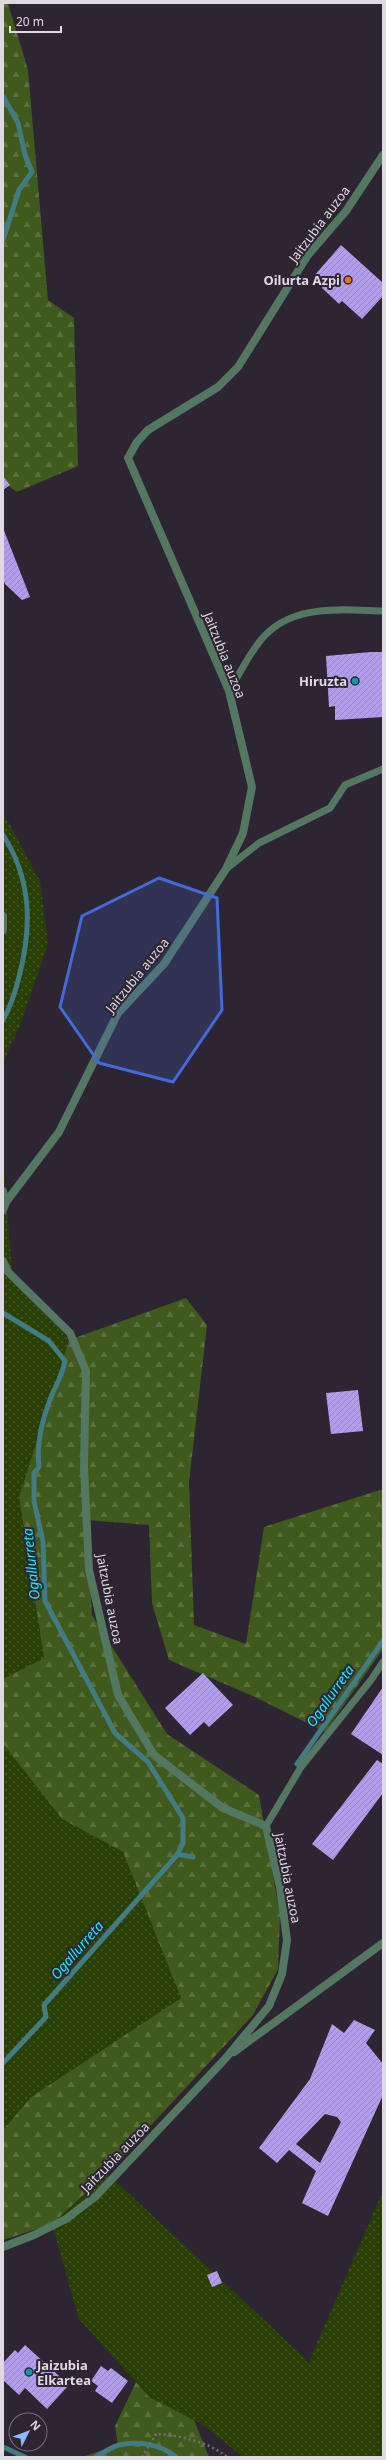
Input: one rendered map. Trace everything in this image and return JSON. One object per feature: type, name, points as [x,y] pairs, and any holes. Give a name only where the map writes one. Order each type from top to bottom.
[{"type":"street","name":"Jaitzubia auzoa","points":[[4,1206],[59,1132],[118,1013],[164,964],[226,869],[243,833],[252,787],[229,691],[128,458],[136,442],[148,430],[218,387],[238,366],[308,255],[346,211],[383,155]]},
{"type":"street","points":[[3,916],[3,930]]},
{"type":"street","name":"Jaitzubia auzoa","points":[[3,1191],[4,1206]]},
{"type":"street","name":"Jaitzubia auzoa","points":[[3,1261],[8,1272],[70,1333],[86,1371],[84,1467],[88,1570],[118,1695],[154,1755],[223,1808],[266,1826],[286,1923],[285,1958],[282,1974],[269,2006],[225,2059],[96,2196],[66,2219],[34,2235],[3,2246]]},
{"type":"street","name":"Jaitzubia auzoa","points":[[225,2059],[383,1943]]},
{"type":"lane","points":[[229,691],[260,641],[280,623],[310,611],[383,611]]},
{"type":"lane","points":[[226,869],[259,843],[330,808],[345,785],[383,769]]},
{"type":"lane","name":"Jaitzubia auzoa","points":[[266,1826],[301,1767],[371,1680],[383,1662]]},
{"type":"path","points":[[143,2457],[156,2434],[174,2435],[219,2450],[228,2457]]},
{"type":"highlighted area","points":[[159,878],[217,898],[222,1010],[173,1082],[99,1063],[60,1007],[82,916]]},
{"type":"green space","points":[[3,3],[8,3],[28,70],[48,300],[74,318],[78,466],[17,492],[3,482]]},
{"type":"green space","points":[[3,812],[40,881],[48,944],[20,1025],[3,1063]]},
{"type":"green space","points":[[3,1157],[12,1272],[69,1340],[19,1497],[44,1658],[3,1679]]},
{"type":"green space","points":[[186,1298],[207,1325],[189,1482],[194,1625],[246,1644],[264,1527],[383,1489],[383,1649],[325,1732],[255,1697],[169,1660],[152,1603],[149,1525],[86,1520],[92,1615],[167,1734],[259,1795],[280,1915],[278,1969],[253,2015],[107,2173],[52,2224],[3,2240],[3,2130],[31,2097],[181,1998],[123,1852],[62,1819],[3,1744],[3,1679],[44,1658],[19,1497],[69,1340]]},
{"type":"green space","points":[[3,1744],[62,1819],[123,1852],[181,1998],[31,2097],[3,2130]]},
{"type":"green space","points":[[107,2173],[309,2362],[383,2191],[383,2457],[243,2457],[202,2424],[149,2397],[79,2319],[52,2224]]},
{"type":"green space","points":[[136,2382],[149,2397],[194,2420],[209,2457],[82,2457],[118,2445],[115,2426]]},
{"type":"building","name":"Oilurta Azpi","points":[[341,245],[383,283],[383,296],[362,319],[342,301],[339,304],[322,288],[324,285],[314,276]]},
{"type":"building","points":[[3,476],[10,485],[3,490]]},
{"type":"building","points":[[3,528],[30,597],[22,600],[5,584],[3,579]]},
{"type":"building","name":"Hiruzta","points":[[383,652],[383,717],[335,720],[335,706],[329,707],[326,656]]},
{"type":"building","points":[[358,1390],[363,1431],[331,1434],[326,1393]]},
{"type":"building","points":[[203,1673],[233,1705],[209,1727],[204,1722],[190,1735],[165,1708]]},
{"type":"building","points":[[383,1687],[383,1755],[351,1734]]},
{"type":"building","points":[[377,1760],[383,1764],[383,1793],[333,1860],[312,1844]]},
{"type":"building","points":[[354,2020],[375,2030],[366,2043],[383,2064],[383,2095],[328,2216],[302,2203],[316,2171],[289,2150],[277,2163],[259,2148],[310,2079],[332,2024],[344,2033]],"holes":[[[325,2114],[337,2117],[341,2122],[320,2163],[296,2144]]]},
{"type":"building","points":[[217,2271],[222,2283],[212,2287],[207,2275]]},
{"type":"building","name":"Jaizubia Elkartea","points":[[25,2345],[69,2385],[47,2409],[25,2388],[19,2395],[3,2380],[3,2363],[15,2350],[18,2353]]},
{"type":"building","points":[[101,2366],[108,2371],[111,2368],[128,2381],[112,2403],[95,2391],[98,2386],[91,2381]]},
{"type":"waterway","name":"Ogallurreta","points":[[3,96],[18,123],[25,155],[32,172],[19,190],[3,240]]},
{"type":"waterway","name":"Ogallurreta","points":[[3,835],[13,852],[20,869],[27,904],[26,940],[23,958],[12,999],[3,1020]]},
{"type":"waterway","name":"Ogallurreta","points":[[3,1313],[49,1341],[65,1361],[62,1373],[50,1399],[44,1418],[38,1457],[39,1467],[34,1473],[34,1501],[43,1542],[45,1601],[115,1733],[148,1762],[183,1818],[183,1843],[177,1855],[44,2005],[46,2017],[3,2063]]},
{"type":"waterway","name":"Ogallurreta","points":[[297,1764],[383,1641]]},
{"type":"waterway","name":"Ogallurreta","points":[[177,1854],[193,1857]]},
{"type":"waterway","name":"Ogallurreta","points":[[96,2457],[116,2446],[133,2443],[156,2446],[176,2457]]},
{"type":"waterway","name":"Ogallurreta","points":[[3,2447],[25,2457]]},
{"type":"place","name":"Oilurta Azpi","points":[[348,280]]},
{"type":"place","name":"Hiruzta","points":[[355,681]]},
{"type":"place","name":"Jaizubia Elkartea","points":[[29,2372]]}]
